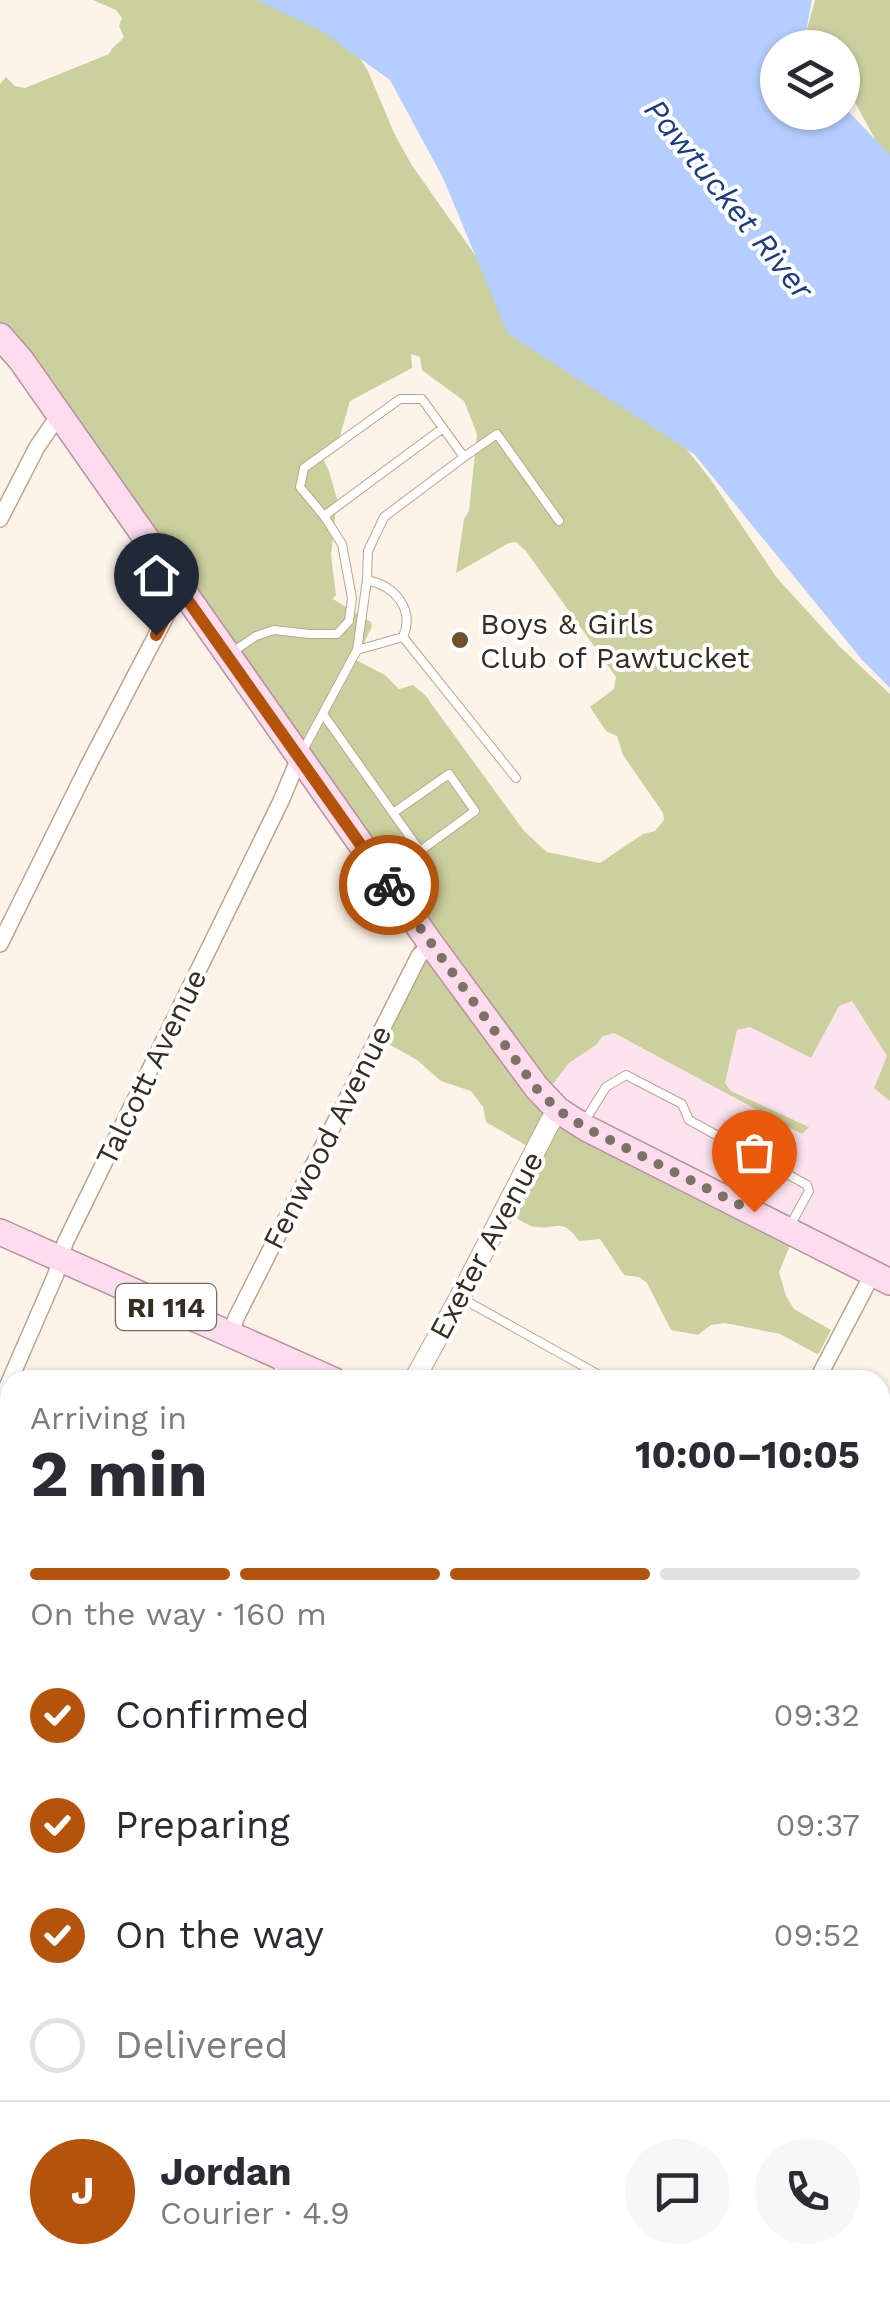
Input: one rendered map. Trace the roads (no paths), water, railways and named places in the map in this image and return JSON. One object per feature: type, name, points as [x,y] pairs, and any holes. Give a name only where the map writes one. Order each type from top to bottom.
[{"type":"main road","points":[[0,336],[536,1088],[558,1110],[582,1125],[882,1277]]},
{"type":"main road","name":"RI 114","points":[[0,1232],[312,1370]]},
{"type":"street","points":[[0,519],[37,447],[59,415]]},
{"type":"street","points":[[0,944],[88,764],[182,592]]},
{"type":"street","name":"Talcott Avenue","points":[[14,1370],[72,1229],[299,758]]},
{"type":"street","name":"Fenwood Avenue","points":[[231,1335],[365,1060],[419,956],[431,944]]},
{"type":"street","name":"Exeter Avenue","points":[[420,1370],[558,1110]]},
{"type":"street","points":[[823,1370],[882,1277]]},
{"type":"street","points":[[280,1356],[286,1370]]},
{"type":"lane","points":[[227,656],[256,636],[274,630],[337,634],[349,621],[352,598],[342,544],[300,487],[304,468],[400,398],[422,399],[464,457]]},
{"type":"lane","points":[[324,516],[444,428]]},
{"type":"lane","points":[[299,758],[357,650],[368,551],[384,518],[496,434],[559,521]]},
{"type":"lane","points":[[367,580],[395,592],[405,608],[408,626],[403,638]]},
{"type":"lane","points":[[357,650],[403,638]]},
{"type":"lane","points":[[403,638],[516,778]]},
{"type":"lane","points":[[323,714],[393,813],[420,851],[475,811],[449,774],[393,813]]},
{"type":"lane","points":[[582,1125],[606,1086],[626,1075],[682,1104],[689,1120],[807,1185],[809,1191],[788,1230]]},
{"type":"lane","points":[[754,1212],[777,1168]]},
{"type":"lane","points":[[460,1297],[590,1370]]},
{"type":"water","name":"Pawtucket River","points":[[257,0],[812,0],[806,30],[760,30],[760,130],[860,130],[860,124],[890,155],[890,688],[863,661],[694,454],[508,334],[443,178],[390,80],[323,32]]},
{"type":"place","name":"Boys & Girls Club of Pawtucket","points":[[460,640]]}]
